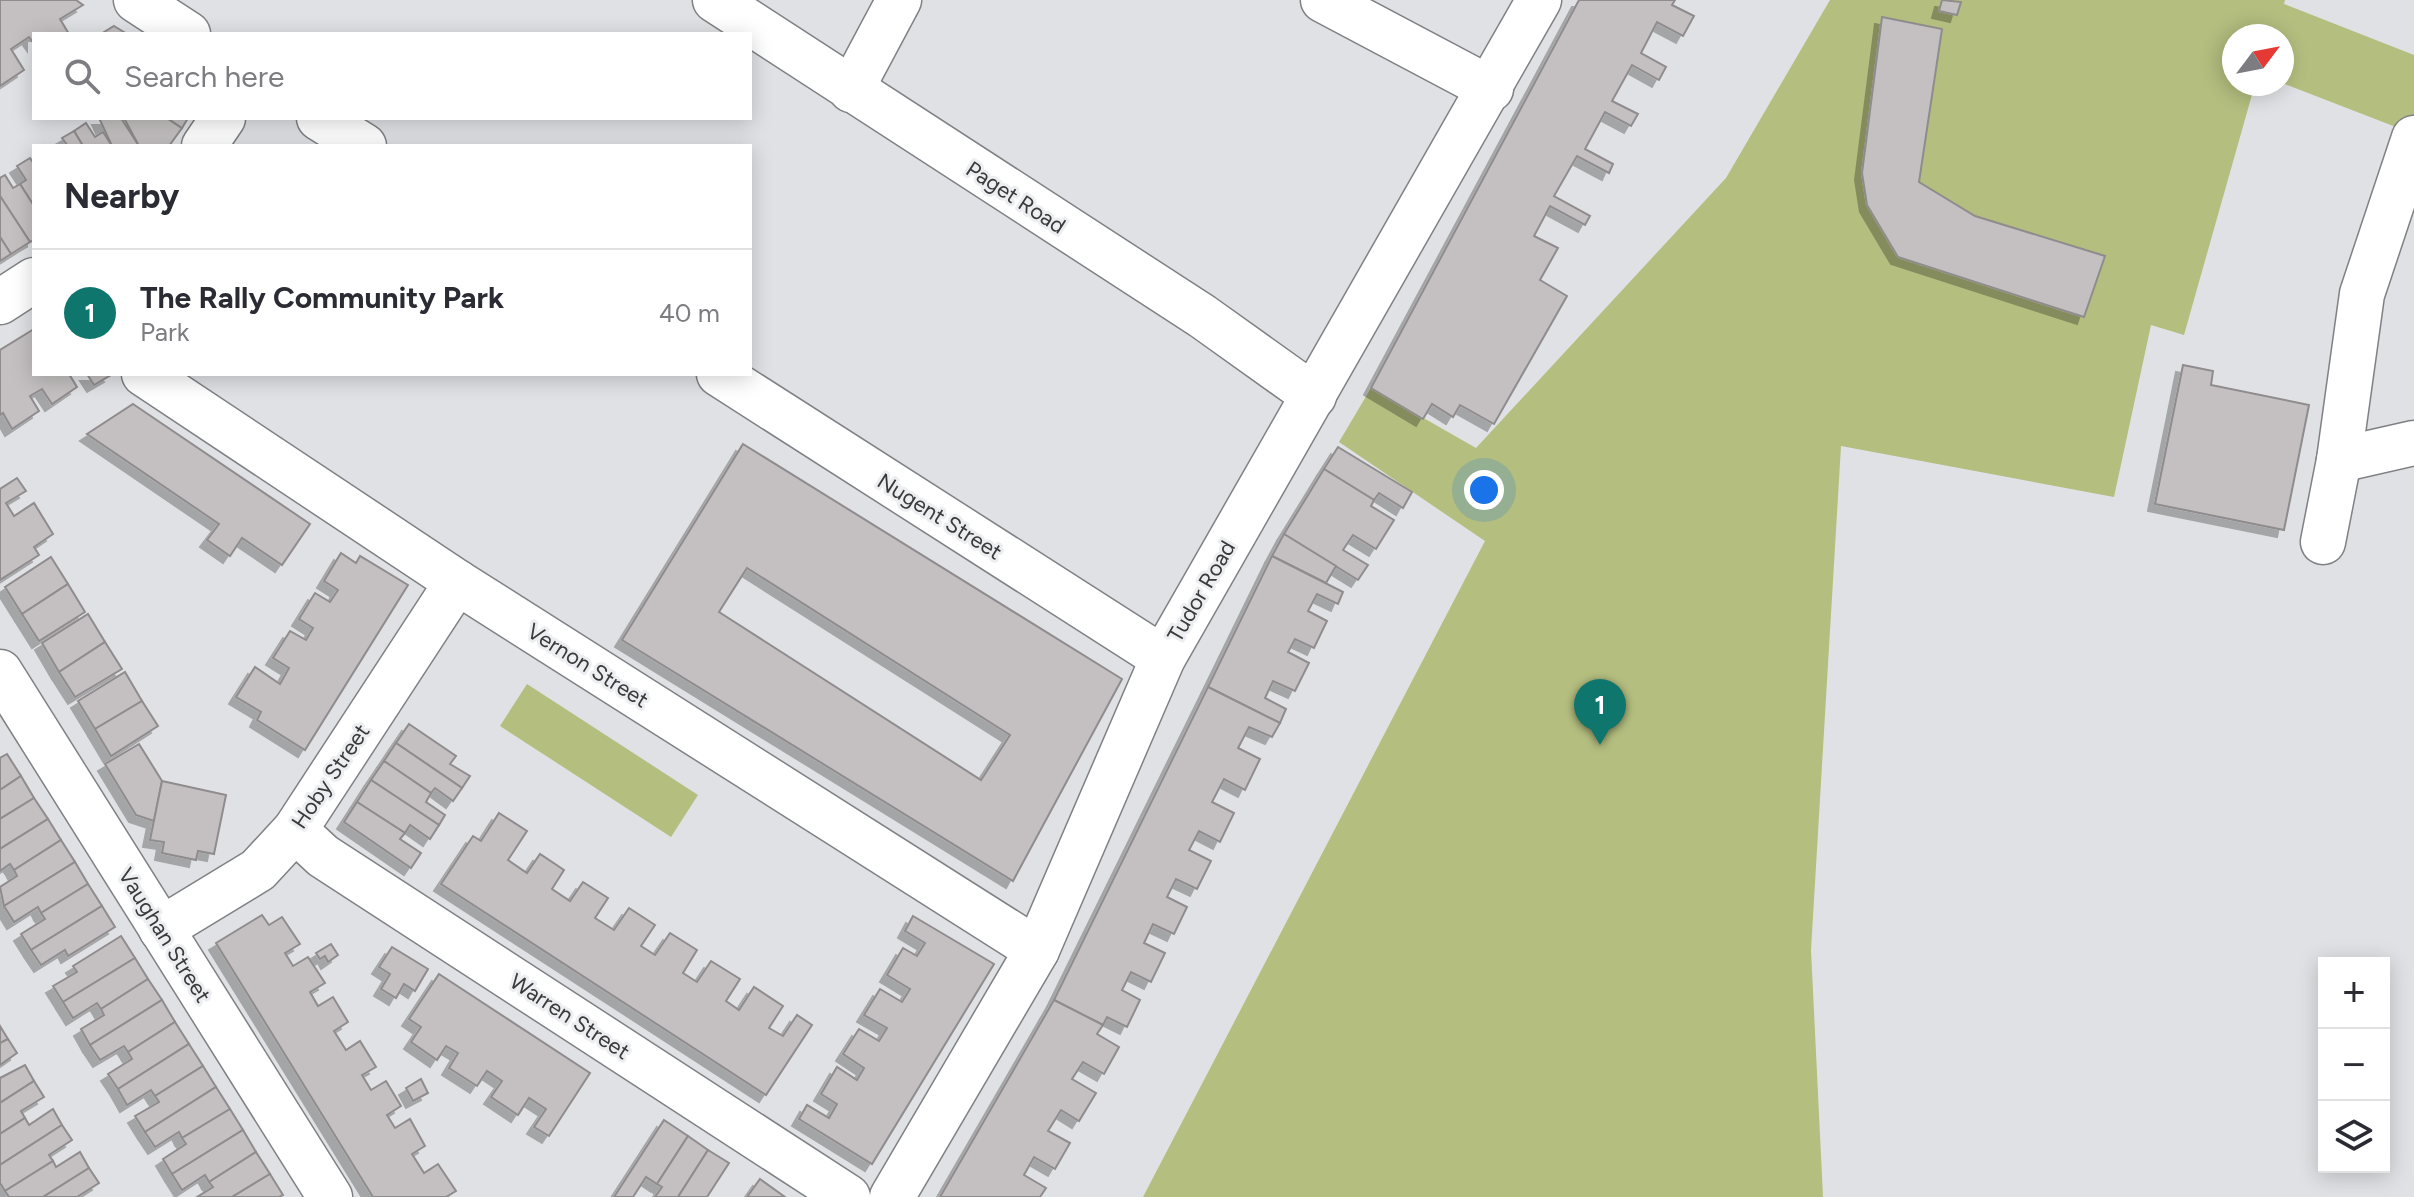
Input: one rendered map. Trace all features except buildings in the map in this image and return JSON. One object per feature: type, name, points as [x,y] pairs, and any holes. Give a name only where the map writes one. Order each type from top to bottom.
[{"type":"street","points":[[136,0],[185,32]]},
{"type":"street","name":"Paget Road","points":[[715,0],[1202,316],[1314,396]]},
{"type":"street","points":[[851,90],[899,0]]},
{"type":"street","points":[[1323,0],[1491,89]]},
{"type":"street","name":"Tudor Road","points":[[892,1197],[1037,950],[1163,658],[1491,89],[1539,0]]},
{"type":"street","points":[[205,144],[222,120]]},
{"type":"street","points":[[322,120],[361,144]]},
{"type":"street","points":[[2323,542],[2339,460],[2362,294],[2414,138]]},
{"type":"street","points":[[0,302],[32,281]]},
{"type":"street","name":"Vernon Street","points":[[147,376],[457,582],[1037,950]]},
{"type":"street","name":"Nugent Street","points":[[722,376],[1163,658]]},
{"type":"street","points":[[2339,460],[2414,443]]},
{"type":"street","name":"Hoby Street","points":[[161,929],[258,870],[295,830],[457,582]]},
{"type":"street","name":"Vaughan Street","points":[[0,672],[330,1197]]},
{"type":"street","name":"Warren Street","points":[[295,830],[323,856],[848,1197]]},
{"type":"green space","points":[[1830,0],[2285,0],[2284,4],[2414,55],[2414,134],[2294,88],[2294,24],[2222,24],[2222,96],[2252,96],[2184,335],[2151,325],[2114,497],[1841,446],[1811,950],[1823,1197],[1143,1197],[1485,541],[1339,442],[1371,388],[1476,448],[1726,178]]},
{"type":"green space","points":[[527,684],[698,795],[671,837],[500,726]]},
{"type":"place","name":"The Rally Community Park","points":[[1600,745]]}]
